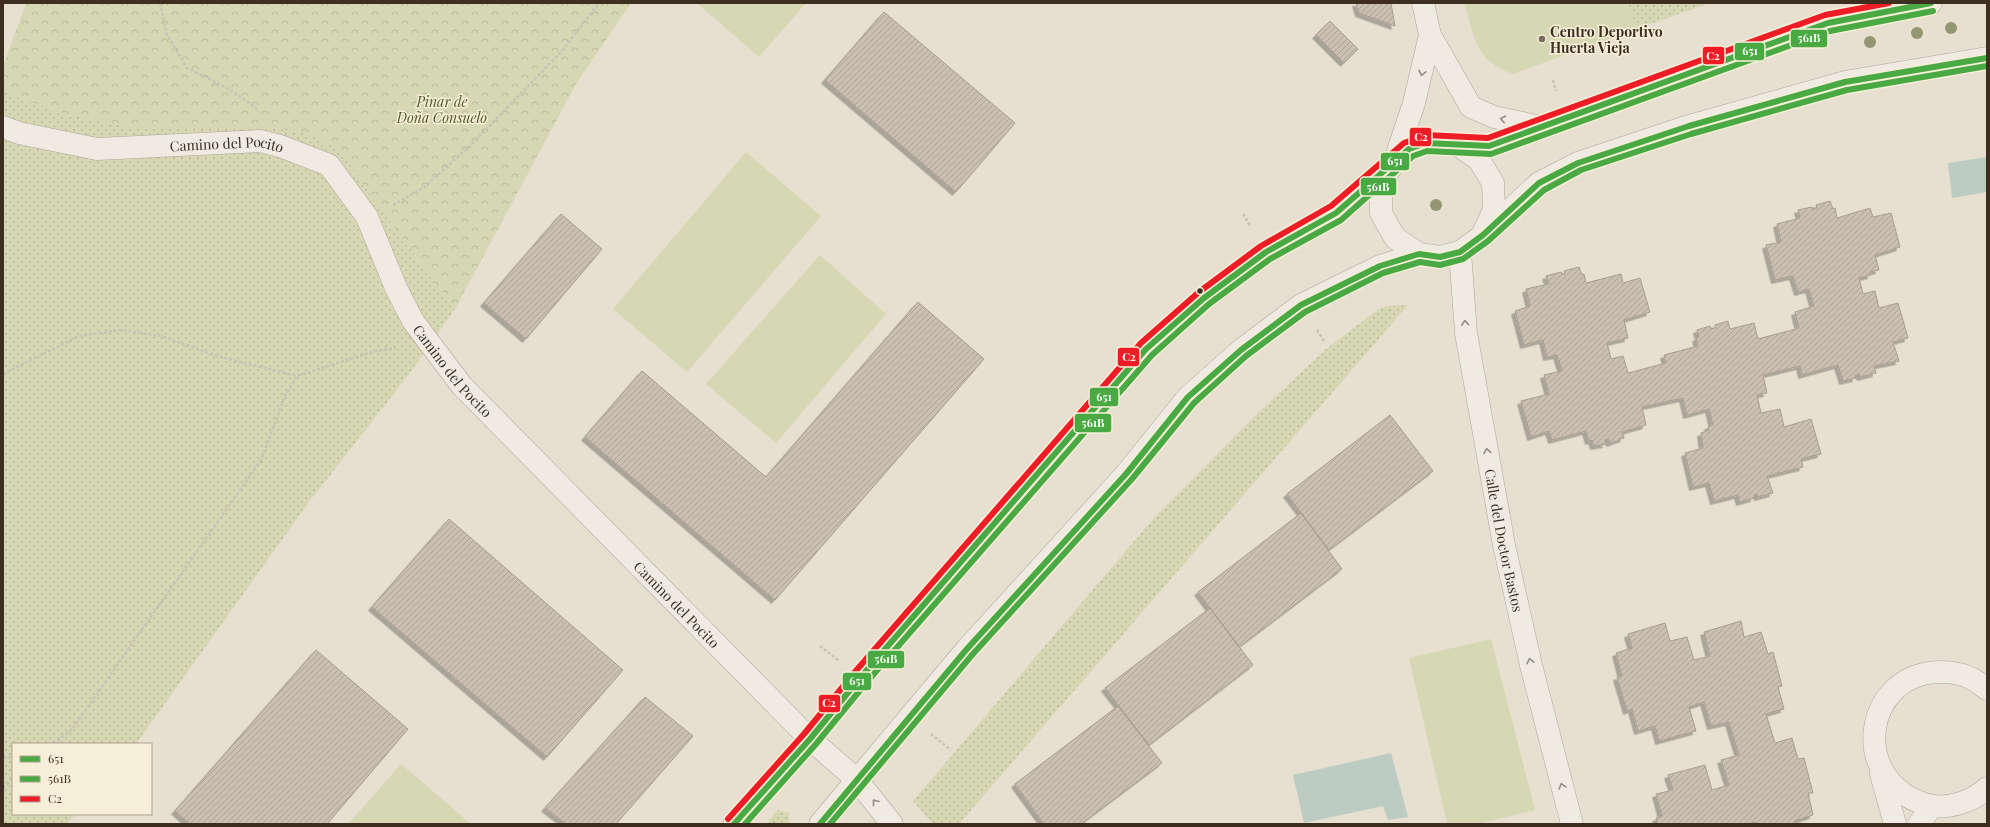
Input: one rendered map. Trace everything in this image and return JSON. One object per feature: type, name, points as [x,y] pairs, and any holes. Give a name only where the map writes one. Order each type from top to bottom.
[{"type":"street","points":[[1423,3],[1430,34],[1471,107],[1494,117],[1542,127]]},
{"type":"street","points":[[734,824],[810,739],[860,678],[1146,350],[1204,298],[1266,252],[1336,213],[1409,149],[1426,143],[1489,146],[1828,23],[1931,3]]},
{"type":"street","points":[[1419,254],[1395,238],[1381,213],[1381,185],[1395,160],[1414,102],[1430,34]]},
{"type":"street","points":[[820,824],[966,650],[1126,474],[1188,397],[1241,350],[1301,305],[1380,266],[1419,254],[1440,257],[1460,252],[1482,235],[1539,183],[1578,163],[1689,126],[1846,82],[1987,58]]},
{"type":"street","name":"Camino del Pocito","points":[[3,127],[19,133],[97,149],[260,141],[280,146],[329,165],[367,217],[396,288],[413,320],[462,386],[810,739],[857,780],[892,824]]},
{"type":"street","points":[[1456,144],[1479,160],[1493,183],[1494,210],[1482,235]]},
{"type":"street","name":"Calle del Doctor Bastos","points":[[1460,252],[1466,333],[1504,545],[1531,665],[1572,824]]},
{"type":"street","points":[[1894,824],[1874,745],[1875,725],[1883,705],[1895,689],[1912,678],[1932,672],[1953,672],[1972,679],[1987,689]]},
{"type":"street","points":[[1878,763],[1887,778],[1899,792],[1914,801],[1932,806],[1950,805],[1968,801],[1987,788]]},
{"type":"street","points":[[1920,824],[1932,806]]},
{"type":"path","points":[[160,3],[167,35],[187,68],[227,88],[255,107],[280,146]]},
{"type":"path","points":[[367,217],[382,211],[423,188],[471,145],[562,51],[599,3]]},
{"type":"path","points":[[1553,80],[1557,95]]},
{"type":"path","points":[[3,374],[78,336],[121,330],[161,336],[217,356],[297,376],[375,351],[398,347]]},
{"type":"path","points":[[55,743],[73,728],[260,460],[285,396],[297,376]]},
{"type":"path","points":[[820,646],[842,664]]},
{"type":"path","points":[[925,730],[951,750]]},
{"type":"path","points":[[3,788],[12,780]]},
{"type":"green space","name":"Pinar de Doña Consuelo","points":[[26,3],[631,3],[576,84],[455,309],[382,211],[339,148],[305,133],[268,127],[130,127],[64,114],[3,92],[3,66]]},
{"type":"green space","points":[[697,3],[806,3],[759,57]]},
{"type":"green space","name":"Centro Deportivo Huerta Vieja","points":[[1464,3],[1628,3],[1636,29],[1513,74],[1491,62],[1478,47]]},
{"type":"green space","points":[[1628,3],[1710,3],[1636,29]]},
{"type":"green space","points":[[3,92],[64,114],[130,127],[268,127],[305,133],[340,148],[382,211],[455,309],[410,373],[309,502],[137,743],[12,743],[12,815],[75,815],[66,824],[3,824]]},
{"type":"green space","points":[[746,152],[821,216],[687,372],[613,309]]},
{"type":"green space","points":[[820,255],[886,314],[776,443],[706,384]]},
{"type":"green space","points":[[1408,305],[959,824],[933,824],[913,801],[1153,519],[1258,413],[1325,350],[1380,308]]},
{"type":"green space","points":[[1491,639],[1535,810],[1477,824],[1447,824],[1409,658]]},
{"type":"green space","points":[[401,764],[471,824],[348,824]]},
{"type":"green space","points":[[778,810],[789,813],[789,824],[766,824]]},
{"type":"shaded area","points":[[1987,157],[1987,192],[1952,198],[1948,163]]},
{"type":"shaded area","points":[[1391,753],[1408,817],[1388,820],[1383,806],[1304,823],[1293,775]]},
{"type":"building","points":[[1356,3],[1391,3],[1395,26],[1359,13]]},
{"type":"building","points":[[884,12],[1015,123],[956,192],[825,80]]},
{"type":"building","points":[[1330,21],[1358,49],[1344,63],[1316,35]]},
{"type":"building","points":[[1830,201],[1833,209],[1835,208],[1837,218],[1870,208],[1873,217],[1891,213],[1900,247],[1875,255],[1879,270],[1870,272],[1871,275],[1859,278],[1863,294],[1875,291],[1879,308],[1898,303],[1908,338],[1893,342],[1899,361],[1874,366],[1876,373],[1861,377],[1859,374],[1855,375],[1856,378],[1843,381],[1838,365],[1802,375],[1800,366],[1763,375],[1767,393],[1757,395],[1761,413],[1780,409],[1784,427],[1811,419],[1821,454],[1801,459],[1803,467],[1767,476],[1773,493],[1758,497],[1757,494],[1754,495],[1754,498],[1740,502],[1738,495],[1714,501],[1709,483],[1693,487],[1685,453],[1703,448],[1701,433],[1709,430],[1708,426],[1713,425],[1709,409],[1687,415],[1683,398],[1642,407],[1646,425],[1622,432],[1624,438],[1610,443],[1608,439],[1605,440],[1606,444],[1594,446],[1592,440],[1589,441],[1586,431],[1552,440],[1549,431],[1531,437],[1521,401],[1549,394],[1544,375],[1562,371],[1557,355],[1547,357],[1543,340],[1524,345],[1515,311],[1530,306],[1526,289],[1549,284],[1546,276],[1561,272],[1562,274],[1565,274],[1564,271],[1579,267],[1582,275],[1584,274],[1586,283],[1621,274],[1623,283],[1640,278],[1650,312],[1624,320],[1628,338],[1607,343],[1611,359],[1623,356],[1628,373],[1666,363],[1664,355],[1698,346],[1696,338],[1699,337],[1697,330],[1710,326],[1711,329],[1715,328],[1715,325],[1728,321],[1730,329],[1754,323],[1758,339],[1799,328],[1795,312],[1814,306],[1809,289],[1798,292],[1793,276],[1775,280],[1766,245],[1781,242],[1777,224],[1800,218],[1798,210],[1812,207],[1813,210],[1817,208],[1816,205]]},
{"type":"building","points":[[561,214],[602,249],[526,339],[484,303]]},
{"type":"building","points":[[918,302],[984,359],[775,600],[585,437],[642,371],[766,477]]},
{"type":"building","points":[[1390,415],[1433,471],[1329,550],[1287,494]]},
{"type":"building","points":[[1301,513],[1342,569],[1239,647],[1198,592]]},
{"type":"building","points":[[449,519],[623,670],[547,757],[372,607]]},
{"type":"building","points":[[1210,608],[1253,665],[1149,745],[1105,688]]},
{"type":"building","points":[[1741,621],[1744,637],[1761,632],[1768,654],[1773,652],[1782,686],[1778,687],[1784,709],[1766,714],[1775,743],[1792,738],[1798,759],[1804,758],[1813,793],[1808,793],[1813,815],[1795,821],[1796,824],[1758,824],[1757,822],[1746,824],[1658,824],[1656,818],[1662,816],[1656,794],[1673,790],[1668,775],[1705,765],[1712,790],[1729,785],[1721,760],[1739,755],[1729,722],[1711,726],[1704,702],[1689,707],[1696,731],[1659,741],[1655,726],[1638,731],[1632,709],[1627,711],[1617,677],[1622,676],[1616,653],[1632,648],[1628,634],[1665,623],[1670,641],[1687,637],[1694,660],[1710,656],[1704,632]]},
{"type":"building","points":[[316,650],[408,729],[327,824],[190,824],[175,811]]},
{"type":"building","points":[[645,697],[693,736],[616,824],[566,824],[545,808]]},
{"type":"building","points":[[1118,706],[1162,763],[1081,824],[1044,824],[1015,784]]},
{"type":"transit line","name":"C2","points":[[728,819],[804,734],[854,673],[1141,343],[1199,292],[1261,246],[1331,206],[1404,143],[1426,135],[1488,138],[1825,15],[1889,3]]},
{"type":"transit line","name":"651","points":[[734,824],[810,739],[860,678],[1146,349],[1204,298],[1266,252],[1336,213],[1409,149],[1426,143],[1489,146],[1828,23],[1931,3]]},
{"type":"transit line","name":"561B","points":[[745,824],[1152,355],[1209,304],[1270,259],[1341,220],[1413,156],[1427,151],[1491,154],[1830,31],[1933,11]]},
{"type":"transit line","name":"651","points":[[820,824],[966,650],[1126,474],[1188,397],[1241,350],[1301,305],[1380,266],[1419,254],[1440,257],[1460,252],[1483,235],[1539,183],[1578,163],[1689,126],[1845,82],[1987,58]]},
{"type":"transit line","name":"561B","points":[[830,824],[972,655],[1132,479],[1194,403],[1246,356],[1305,312],[1383,273],[1420,262],[1440,265],[1463,259],[1488,241],[1544,190],[1581,170],[1691,134],[1847,90],[1987,66]]},
{"type":"place","name":"Centro Deportivo Huerta Vieja","points":[[1542,39]]}]
